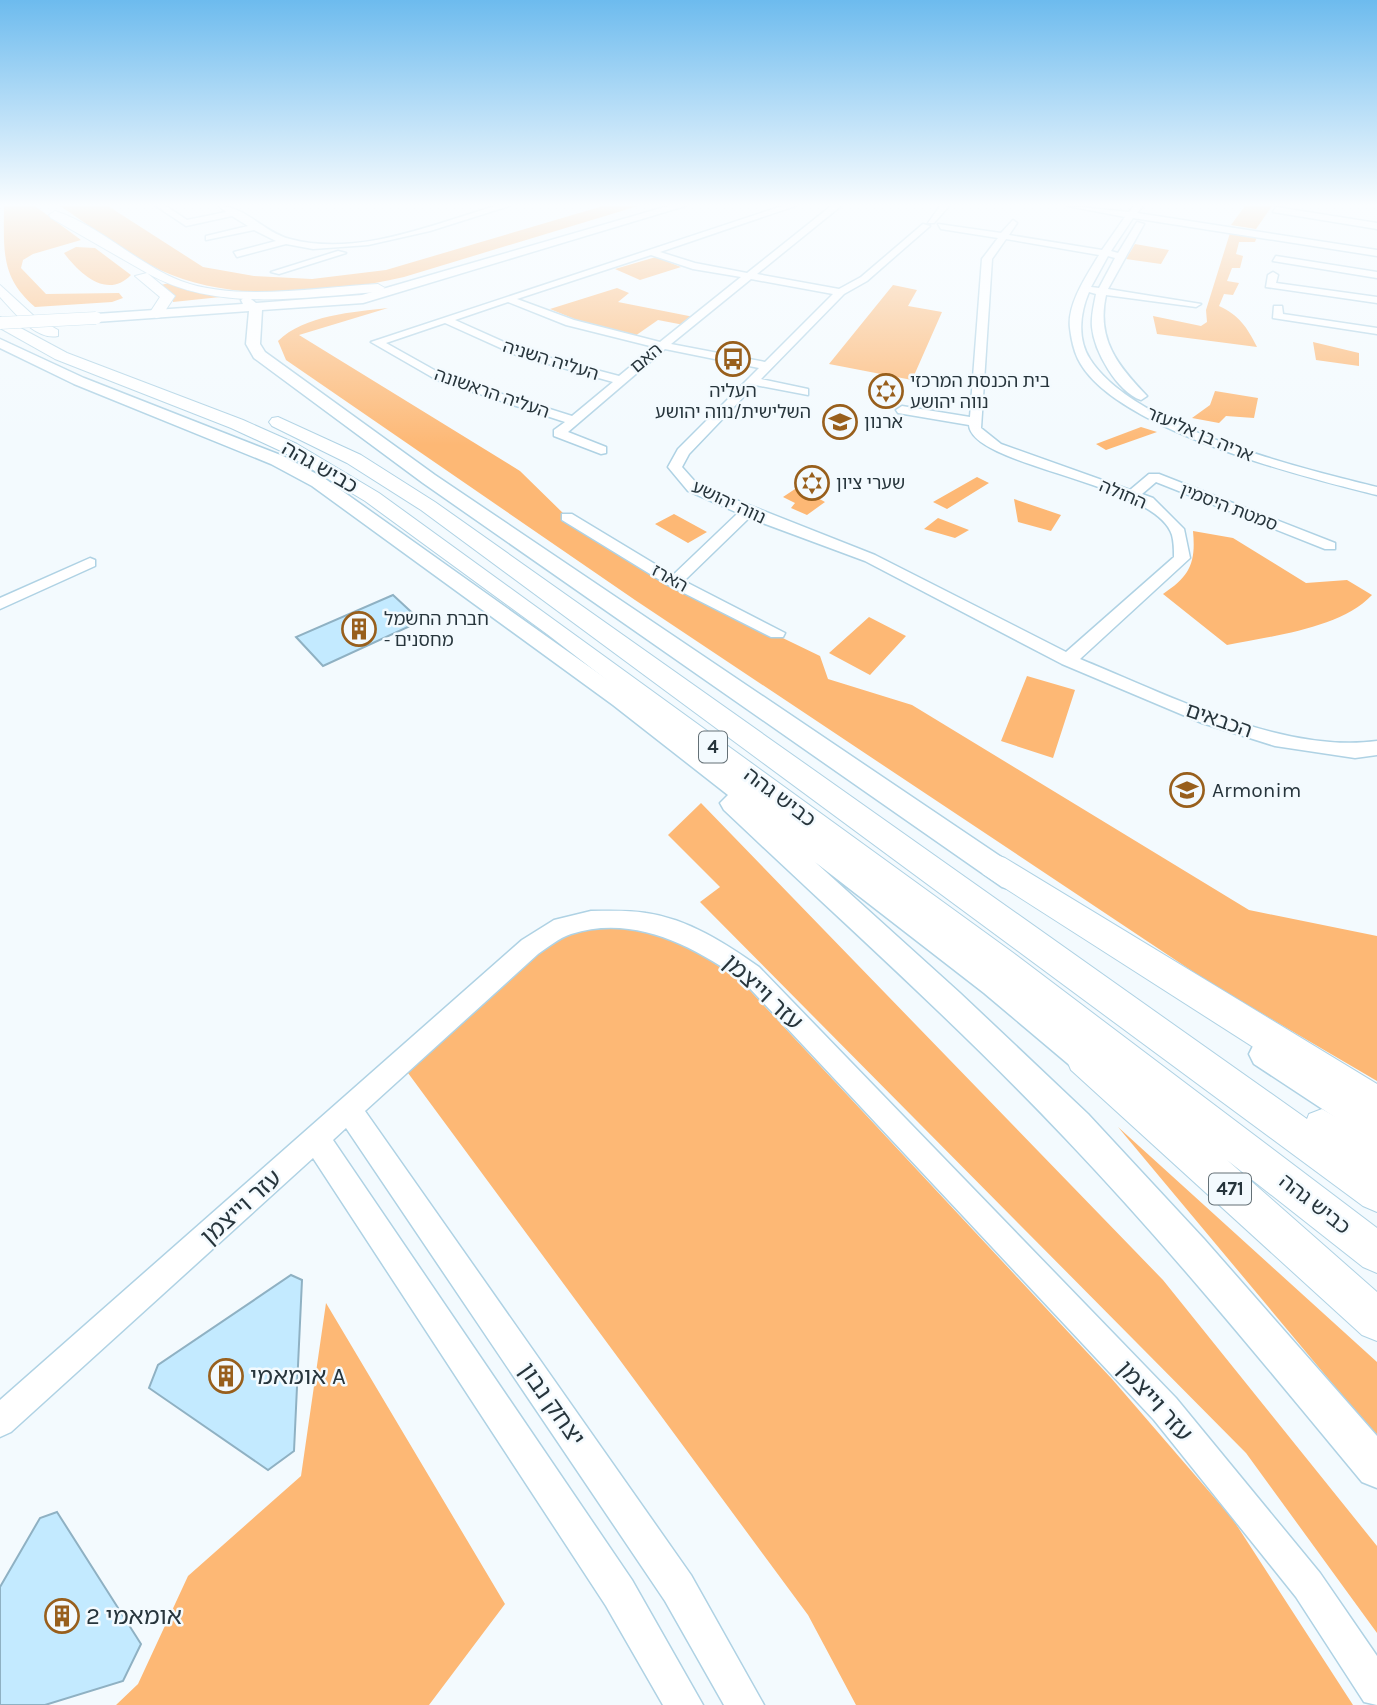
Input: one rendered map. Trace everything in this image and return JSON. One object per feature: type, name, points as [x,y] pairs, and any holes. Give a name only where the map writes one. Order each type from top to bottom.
[{"type":"highway","points":[[157,286],[168,296],[160,309]]},
{"type":"highway","points":[[182,286],[201,292],[239,295],[379,288]]},
{"type":"highway","name":"כביש גהה","points":[[0,289],[30,320],[53,333],[122,363],[260,414],[314,438],[378,473],[460,529],[1377,1192]]},
{"type":"highway","name":"כביש גהה","points":[[0,323],[61,356],[237,424],[290,448],[372,497],[555,628],[979,946],[1377,1253]]},
{"type":"highway","points":[[994,866],[1377,1105]]},
{"type":"highway","points":[[937,873],[1377,1164]]},
{"type":"highway","points":[[1084,1058],[1377,1306]]},
{"type":"highway","name":"471","points":[[1084,1058],[1377,1320]]},
{"type":"main road","points":[[253,311],[388,286]]},
{"type":"main road","points":[[0,314],[160,309],[267,313],[278,307],[346,302],[417,286]]},
{"type":"main road","points":[[253,311],[253,344],[259,355],[429,479],[1377,1129]]},
{"type":"main road","points":[[0,323],[91,313]]},
{"type":"main road","points":[[0,343],[79,381],[277,460],[318,482],[385,533],[621,700],[985,976],[1084,1058]]},
{"type":"main road","points":[[621,700],[983,1034],[1074,1125],[1152,1206],[1377,1467]]},
{"type":"street","points":[[446,320],[549,286]]},
{"type":"street","name":"האם","points":[[572,420],[737,286]]},
{"type":"street","points":[[801,286],[840,292]]},
{"type":"street","name":"נווה יהושע","points":[[852,286],[840,292],[751,381],[683,452],[675,467],[693,488],[747,512],[870,558],[1068,660]]},
{"type":"street","points":[[902,411],[975,425],[985,286]]},
{"type":"street","points":[[1087,286],[1074,327],[1078,344],[1101,345],[1095,329],[1101,292],[1105,286]]},
{"type":"street","points":[[1274,286],[1377,300]]},
{"type":"street","points":[[1085,289],[1196,304]]},
{"type":"street","points":[[508,299],[570,323],[766,366]]},
{"type":"street","points":[[1278,308],[1277,316],[1377,331]]},
{"type":"street","name":"העליה הראשונה","points":[[446,320],[377,342],[441,378],[496,398],[572,420]]},
{"type":"street","name":"העליה השניה","points":[[446,320],[480,338],[520,353],[620,380]]},
{"type":"street","name":"אריה בן אליעזר","points":[[1078,344],[1088,363],[1104,381],[1122,398],[1151,416],[1246,455],[1377,492]]},
{"type":"street","name":"אריה בן אליעזר","points":[[1101,345],[1136,394],[1164,411],[1254,448],[1377,482]]},
{"type":"street","points":[[751,381],[804,392]]},
{"type":"street","points":[[572,420],[559,433],[601,450]]},
{"type":"street","name":"החולה","points":[[975,425],[996,447],[1148,501],[1179,532],[1182,558],[1068,660]]},
{"type":"street","name":"סמטת היסמין","points":[[1132,495],[1154,477],[1330,546]]},
{"type":"street","points":[[674,582],[747,512]]},
{"type":"street","name":"הארז","points":[[567,517],[674,582],[777,633]]},
{"type":"street","points":[[0,604],[90,564]]},
{"type":"street","name":"הכבאים","points":[[1068,660],[1209,719],[1275,739],[1354,751],[1377,748]]},
{"type":"street","name":"עזר וייצמן","points":[[0,1421],[530,947],[562,928],[591,920],[646,922],[677,929],[717,950],[751,974],[1165,1409],[1308,1585],[1377,1689]]},
{"type":"street","name":"יצחק נבון","points":[[348,1109],[678,1588],[745,1705]]},
{"type":"street","points":[[316,1139],[619,1593],[684,1705]]},
{"type":"shaded area","points":[[15,286],[38,286],[46,294],[119,293],[123,298],[112,302],[35,307]]},
{"type":"shaded area","points":[[162,286],[230,296],[173,302],[173,296]]},
{"type":"shaded area","points":[[209,286],[359,286],[281,293]]},
{"type":"shaded area","points":[[893,286],[917,290],[908,306],[942,312],[912,380],[829,364]]},
{"type":"shaded area","points":[[1214,286],[1238,286],[1233,295],[1224,294],[1219,306],[1242,322],[1257,347],[1157,334],[1153,316],[1201,326],[1207,322],[1206,310]]},
{"type":"shaded area","points":[[617,288],[629,293],[618,302],[694,317],[684,325],[658,320],[635,336],[589,325],[550,309]]},
{"type":"shaded area","points":[[388,308],[299,335],[520,471],[567,517],[674,582],[742,611],[758,626],[820,656],[828,679],[912,705],[1249,910],[1377,936],[1377,1081],[1210,983],[635,600],[286,360],[278,341],[301,325],[315,320]]},
{"type":"shaded area","points":[[1313,342],[1359,353],[1359,366],[1316,360]]},
{"type":"shaded area","points":[[1215,391],[1258,398],[1254,418],[1226,416],[1219,423],[1192,418],[1210,405]]},
{"type":"shaded area","points":[[1141,427],[1157,432],[1106,450],[1096,444]]},
{"type":"shaded area","points":[[977,477],[989,483],[947,509],[933,502]]},
{"type":"shaded area","points":[[798,487],[825,502],[807,515],[791,508],[795,503],[783,497]]},
{"type":"shaded area","points":[[1014,499],[1061,515],[1051,531],[1018,522]]},
{"type":"shaded area","points":[[674,514],[707,532],[688,543],[655,524]]},
{"type":"shaded area","points":[[938,518],[969,530],[955,538],[924,529]]},
{"type":"shaded area","points":[[1193,531],[1233,538],[1306,583],[1347,580],[1372,595],[1358,607],[1323,623],[1227,645],[1163,594],[1180,581],[1189,568],[1193,552]]},
{"type":"shaded area","points":[[869,617],[906,636],[870,675],[829,653]]},
{"type":"shaded area","points":[[1027,676],[1075,690],[1053,758],[1001,741]]},
{"type":"shaded area","points":[[701,803],[1163,1280],[1377,1546],[1377,1633],[1246,1453],[700,902],[720,887],[668,835]]},
{"type":"shaded area","points":[[621,925],[671,934],[742,982],[1112,1379],[1232,1518],[1353,1705],[856,1705],[808,1615],[408,1073],[544,945],[578,929]]},
{"type":"shaded area","points":[[1118,1127],[1377,1362],[1377,1437]]},
{"type":"shaded area","points":[[326,1303],[505,1604],[429,1705],[116,1705],[138,1684],[188,1576],[301,1476]]},
{"type":"building","name":"חברת החשמל - מחסנים","points":[[393,595],[421,621],[323,666],[296,637]]},
{"type":"building","name":"אומאמי A","points":[[291,1275],[302,1280],[294,1451],[268,1470],[149,1388],[158,1365]]},
{"type":"building","name":"אומאמי 2","points":[[57,1512],[141,1644],[123,1681],[45,1705],[0,1705],[0,1587],[40,1518]]},
{"type":"place","name":"העליה השלישית/נווה יהושע","points":[[733,359]]},
{"type":"place","name":"בית הכנסת המרכזי נווה יהושע","points":[[886,391]]},
{"type":"place","name":"ארנון","points":[[840,422]]},
{"type":"place","name":"שערי ציון","points":[[812,483]]},
{"type":"place","name":"חברת החשמל - מחסנים","points":[[359,629]]},
{"type":"place","name":"Armonim","points":[[1187,790]]},
{"type":"place","name":"אומאמי A","points":[[226,1376]]},
{"type":"place","name":"אומאמי 2","points":[[62,1616]]}]
